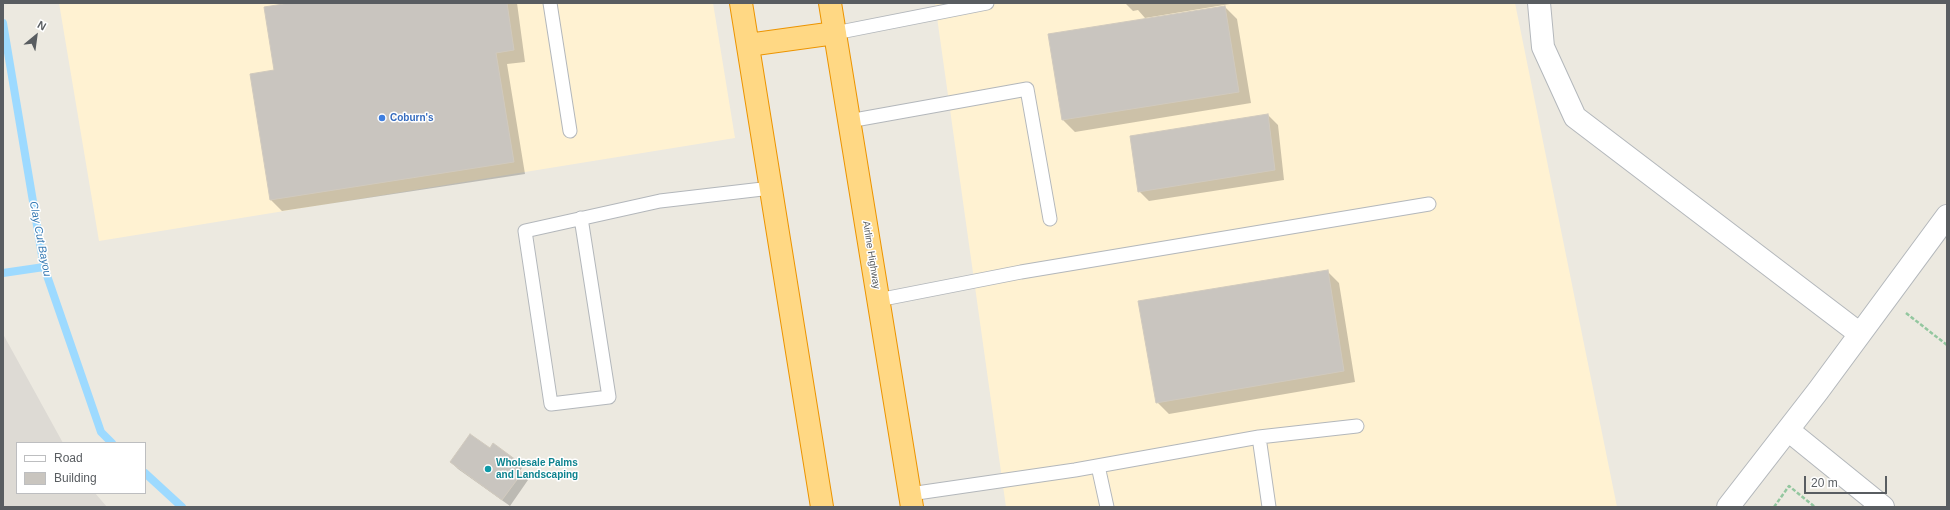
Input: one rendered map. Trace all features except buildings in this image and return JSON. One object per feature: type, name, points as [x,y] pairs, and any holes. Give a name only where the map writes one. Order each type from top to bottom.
[{"type":"highway","points":[[742,3],[822,507]]},
{"type":"highway","name":"Airline Highway","points":[[830,3],[911,501]]},
{"type":"highway","points":[[748,46],[835,33]]},
{"type":"street","points":[[1539,3],[1543,47],[1575,117],[1860,334]]},
{"type":"street","points":[[1728,507],[1788,430],[1947,216]]},
{"type":"street","points":[[1788,430],[1883,507]]},
{"type":"lane","points":[[550,3],[570,131]]},
{"type":"lane","points":[[835,33],[987,3]]},
{"type":"lane","points":[[849,121],[1027,90],[1050,219]]},
{"type":"lane","points":[[581,218],[610,397],[551,404],[525,231],[581,218],[660,201],[771,188]]},
{"type":"lane","points":[[878,300],[1021,272],[1429,204]]},
{"type":"lane","points":[[911,501],[1259,437],[1357,426]]},
{"type":"lane","points":[[1259,437],[1268,507]]},
{"type":"lane","points":[[1098,466],[1107,507]]},
{"type":"path","points":[[1887,298],[1947,345]]},
{"type":"path","points":[[1774,507],[1789,486],[1815,507]]},
{"type":"shaded area","points":[[59,3],[713,3],[735,138],[99,241]]},
{"type":"shaded area","points":[[935,3],[1515,3],[1617,507],[1006,507]]},
{"type":"shaded area","points":[[3,334],[62,442],[16,442],[16,494],[96,494],[107,507],[3,507]]},
{"type":"waterway","name":"Clay Cut Bayou","points":[[3,23],[44,267],[101,432],[111,442]]},
{"type":"waterway","points":[[3,273],[44,267]]},
{"type":"waterway","name":"Clay Cut Bayou","points":[[146,474],[182,507]]},
{"type":"place","name":"Coburn's","points":[[382,118]]},
{"type":"place","name":"Wholesale Palms and Landscaping","points":[[488,469]]}]
